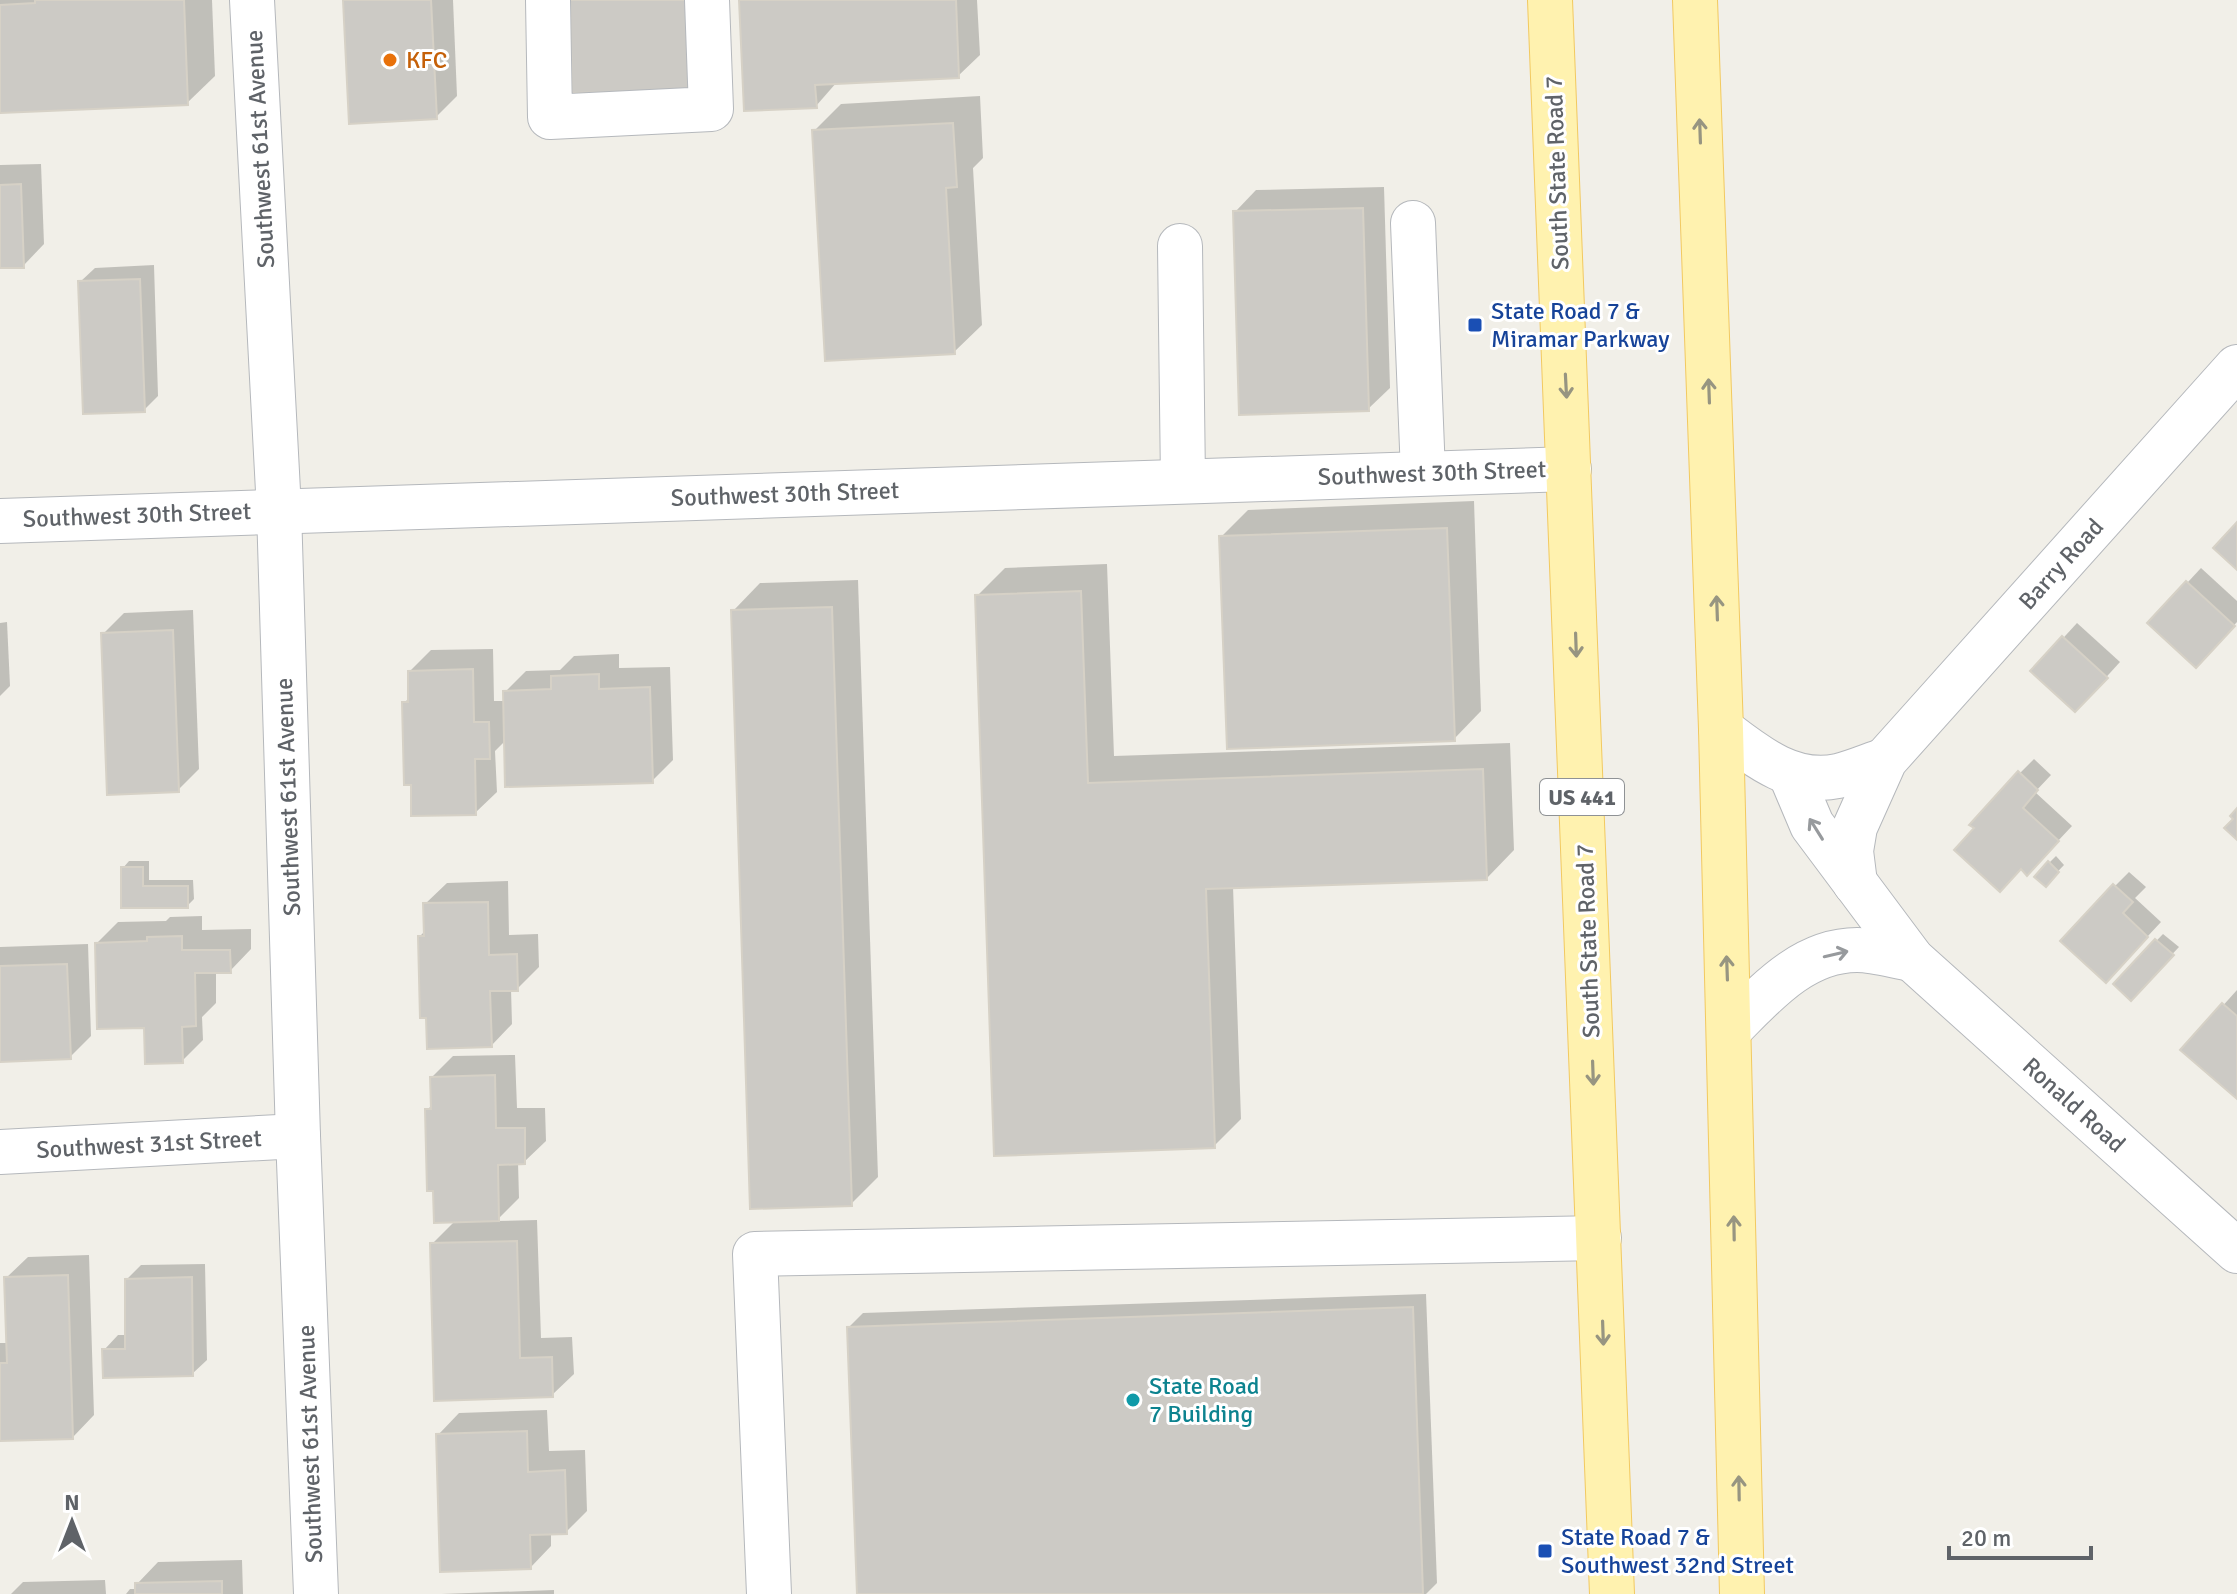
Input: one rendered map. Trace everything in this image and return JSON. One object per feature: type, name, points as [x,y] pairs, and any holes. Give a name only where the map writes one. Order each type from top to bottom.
[{"type":"main road","name":"South State Road 7","points":[[1550,0],[1612,1594]]},
{"type":"main road","points":[[1695,0],[1721,729],[1742,1594]]},
{"type":"main road","points":[[1609,1531],[1635,1594]]},
{"type":"street","name":"Southwest 61st Avenue","points":[[252,0],[279,510],[316,1594]]},
{"type":"street","points":[[548,0],[550,117],[711,109],[707,0]]},
{"type":"street","points":[[1413,223],[1423,473]]},
{"type":"street","points":[[1180,246],[1183,481]]},
{"type":"street","name":"Barry Road","points":[[1855,883],[1851,851],[1855,827],[1885,760],[2237,367]]},
{"type":"street","name":"Southwest 30th Street","points":[[0,521],[1569,469]]},
{"type":"street","points":[[1721,729],[1760,760],[1790,773]]},
{"type":"street","name":"Barry Road","points":[[1790,773],[1818,778],[1837,776],[1885,760]]},
{"type":"street","name":"Ronald Road","points":[[1790,773],[1812,825],[1912,959],[2237,1251]]},
{"type":"street","points":[[1729,1030],[1770,989],[1814,960],[1835,952],[1859,950],[1912,959]]},
{"type":"street","name":"Southwest 31st Street","points":[[0,1152],[298,1136]]},
{"type":"street","points":[[769,1594],[755,1254],[1599,1238]]},
{"type":"building","points":[[35,0],[184,0],[188,105],[0,113],[0,5],[35,3]]},
{"type":"building","name":"KFC","points":[[343,0],[431,0],[437,119],[349,124]]},
{"type":"building","points":[[570,0],[692,0],[694,91],[572,93]]},
{"type":"building","points":[[739,0],[956,0],[959,78],[815,85],[817,108],[744,111]]},
{"type":"building","points":[[953,123],[957,187],[946,188],[955,354],[825,361],[812,130]]},
{"type":"building","points":[[21,184],[24,268],[0,268],[0,185]]},
{"type":"building","points":[[1363,208],[1369,411],[1239,415],[1233,211]]},
{"type":"building","points":[[140,279],[145,412],[83,414],[78,281]]},
{"type":"building","points":[[2237,522],[2237,570],[2213,548]]},
{"type":"building","points":[[1447,528],[1455,741],[1227,749],[1219,536]]},
{"type":"building","points":[[2186,581],[2235,626],[2196,668],[2147,623]]},
{"type":"building","points":[[1081,591],[1088,783],[1483,769],[1487,880],[1206,889],[1215,1148],[994,1156],[975,595]]},
{"type":"building","points":[[832,607],[852,1206],[750,1209],[731,610]]},
{"type":"building","points":[[173,630],[179,792],[107,795],[101,633]]},
{"type":"building","points":[[2062,636],[2108,678],[2075,712],[2030,671]]},
{"type":"building","points":[[473,669],[474,722],[489,722],[490,759],[475,759],[476,815],[411,816],[411,785],[404,785],[402,702],[408,702],[408,671]]},
{"type":"building","points":[[599,674],[599,689],[650,687],[653,783],[505,787],[503,691],[551,689],[551,676]]},
{"type":"building","points":[[2018,771],[2038,790],[2023,808],[2059,841],[2027,876],[2021,869],[2000,892],[1954,850],[1974,828],[1969,825]]},
{"type":"building","points":[[2237,808],[2237,840],[2224,828],[2233,819],[2230,816]]},
{"type":"building","points":[[2048,861],[2059,872],[2046,887],[2034,877]]},
{"type":"building","points":[[121,867],[143,867],[143,886],[188,886],[188,908],[121,908]]},
{"type":"building","points":[[2113,884],[2133,902],[2123,913],[2148,937],[2106,983],[2060,941]]},
{"type":"building","points":[[488,902],[489,955],[517,954],[518,991],[490,991],[492,1047],[427,1049],[426,1018],[420,1018],[418,936],[424,936],[423,903]]},
{"type":"building","points":[[182,936],[182,950],[230,950],[231,973],[195,973],[196,1026],[182,1027],[183,1063],[145,1064],[144,1028],[97,1029],[95,943]]},
{"type":"building","points":[[2155,939],[2174,955],[2131,1001],[2113,984]]},
{"type":"building","points":[[67,964],[71,1059],[0,1062],[0,966]]},
{"type":"building","points":[[2222,1003],[2237,1016],[2237,1099],[2180,1050]]},
{"type":"building","points":[[495,1075],[496,1128],[525,1128],[525,1164],[498,1165],[499,1221],[434,1223],[433,1191],[427,1191],[425,1109],[431,1109],[430,1077]]},
{"type":"building","points":[[517,1241],[520,1358],[552,1357],[553,1397],[434,1401],[430,1243]]},
{"type":"building","points":[[68,1275],[73,1439],[0,1441],[0,1363],[7,1363],[4,1277]]},
{"type":"building","points":[[192,1277],[193,1376],[103,1378],[102,1349],[125,1349],[125,1279]]},
{"type":"building","name":"State Road 7 Building","points":[[1413,1307],[1423,1594],[857,1594],[847,1327]]},
{"type":"building","points":[[527,1431],[528,1472],[565,1470],[567,1534],[530,1535],[531,1569],[440,1572],[436,1434]]},
{"type":"building","points":[[222,1581],[222,1594],[135,1594],[135,1583]]},
{"type":"place","name":"KFC","points":[[390,60]]},
{"type":"place","name":"State Road 7 & Miramar Parkway","points":[[1475,325]]},
{"type":"place","name":"State Road 7 Building","points":[[1133,1400]]},
{"type":"place","name":"State Road 7 & Southwest 32nd Street","points":[[1545,1551]]}]
